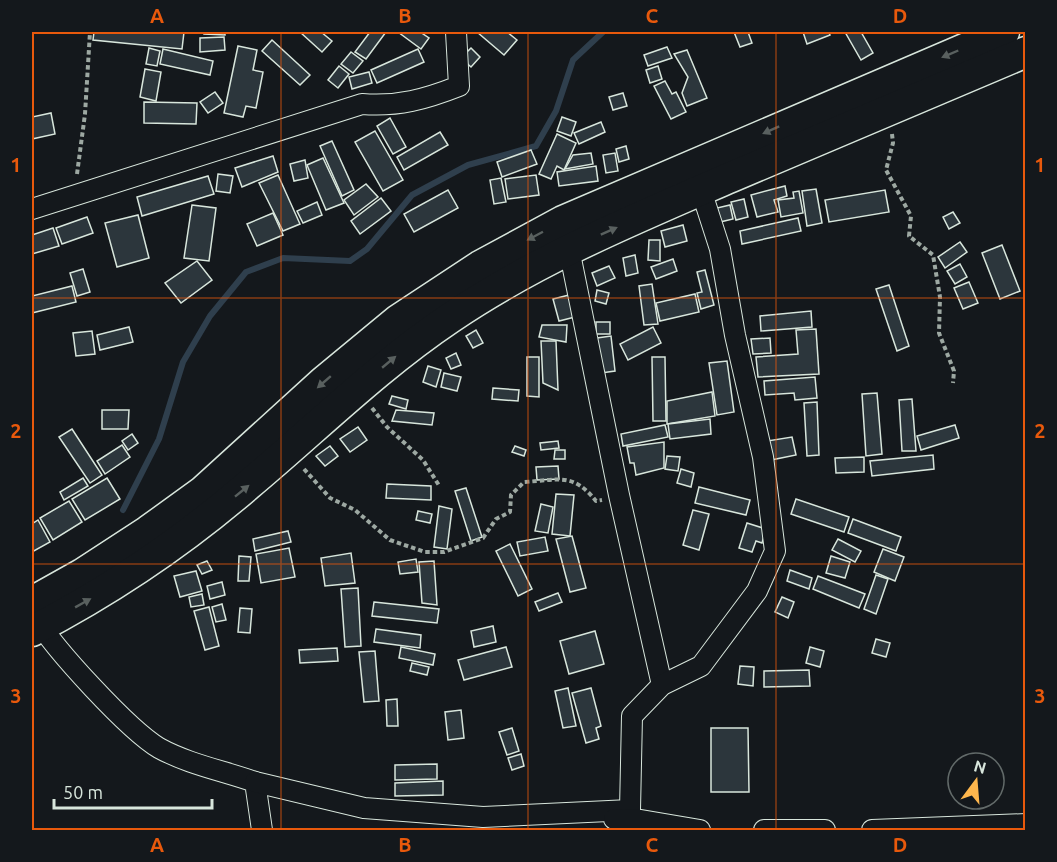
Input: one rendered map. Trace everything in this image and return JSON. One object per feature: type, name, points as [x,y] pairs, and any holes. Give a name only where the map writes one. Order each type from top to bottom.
[{"type":"main road","points":[[34,618],[129,544],[202,492],[323,382],[382,334],[480,266],[563,221],[1004,32]]},
{"type":"main road","points":[[34,618],[96,596],[175,543],[248,486],[357,389],[450,317],[506,282],[569,249],[701,190],[1026,52]]},
{"type":"street","points":[[32,210],[362,104],[388,106],[425,100],[459,86],[456,32]]},
{"type":"street","points":[[481,826],[630,810],[632,716],[662,685],[701,666],[756,591],[775,551],[763,457],[748,399],[720,249],[701,190]]},
{"type":"street","points":[[569,249],[619,495],[662,685]]},
{"type":"street","points":[[34,618],[74,667],[138,732],[159,747],[255,782],[364,808],[481,826],[641,819],[700,831]]},
{"type":"street","points":[[255,782],[262,831]]},
{"type":"street","points":[[872,831],[1026,824]]},
{"type":"street","points":[[764,831],[825,831]]},
{"type":"path","points":[[71,197],[85,114],[90,32]]},
{"type":"path","points":[[890,110],[893,142],[886,170],[911,216],[909,236],[933,255],[940,297],[939,333],[954,371],[953,383]]},
{"type":"path","points":[[357,389],[387,427],[423,460],[440,487]]},
{"type":"path","points":[[288,450],[330,498],[355,510],[390,540],[425,552],[444,552],[483,538],[496,519],[510,512],[512,495],[524,482],[572,480],[588,491],[596,501],[619,495]]},
{"type":"building","points":[[94,32],[184,32],[182,49],[93,40]]},
{"type":"building","points":[[204,32],[225,32],[225,35],[204,34]]},
{"type":"building","points":[[300,32],[321,32],[332,41],[322,52]]},
{"type":"building","points":[[370,32],[386,32],[366,59],[355,52]]},
{"type":"building","points":[[398,32],[420,32],[429,38],[421,49]]},
{"type":"building","points":[[477,32],[507,32],[517,40],[504,55]]},
{"type":"building","points":[[734,32],[748,32],[752,43],[740,47]]},
{"type":"building","points":[[803,32],[829,32],[830,35],[807,44]]},
{"type":"building","points":[[845,32],[861,32],[873,53],[861,60]]},
{"type":"building","points":[[224,37],[225,50],[200,52],[200,38]]},
{"type":"building","points":[[272,40],[310,75],[300,85],[262,51]]},
{"type":"building","points":[[238,46],[257,50],[253,70],[263,72],[256,108],[246,106],[243,117],[224,113]]},
{"type":"building","points":[[667,47],[672,58],[648,66],[644,55]]},
{"type":"building","points":[[149,48],[160,51],[157,66],[146,64]]},
{"type":"building","points":[[471,48],[480,57],[471,67],[461,58]]},
{"type":"building","points":[[163,49],[213,61],[210,75],[160,64]]},
{"type":"building","points":[[418,49],[424,62],[377,83],[371,70]]},
{"type":"building","points":[[687,50],[707,98],[687,106],[682,93],[688,77],[674,54]]},
{"type":"building","points":[[351,52],[363,61],[353,73],[341,64]]},
{"type":"building","points":[[339,66],[349,74],[338,88],[328,80]]},
{"type":"building","points":[[658,66],[662,79],[650,83],[646,70]]},
{"type":"building","points":[[145,69],[161,72],[156,101],[140,97]]},
{"type":"building","points":[[369,72],[372,83],[352,89],[349,77]]},
{"type":"building","points":[[665,81],[672,94],[676,92],[686,112],[671,119],[654,86]]},
{"type":"building","points":[[215,92],[223,103],[208,113],[200,102]]},
{"type":"building","points":[[623,93],[627,106],[613,110],[609,97]]},
{"type":"building","points":[[144,102],[197,103],[196,124],[144,123]]},
{"type":"building","points":[[51,113],[55,134],[32,139],[32,117]]},
{"type":"building","points":[[562,117],[576,122],[571,136],[557,131]]},
{"type":"building","points":[[390,118],[406,147],[393,154],[377,126]]},
{"type":"building","points":[[601,122],[605,132],[579,144],[574,133]]},
{"type":"building","points":[[375,131],[403,180],[383,191],[355,142]]},
{"type":"building","points":[[440,132],[448,145],[404,170],[397,157]]},
{"type":"building","points":[[557,134],[576,143],[564,170],[557,166],[551,179],[539,174]]},
{"type":"building","points":[[332,141],[354,190],[342,196],[320,146]]},
{"type":"building","points":[[626,146],[629,159],[619,162],[616,149]]},
{"type":"building","points":[[531,150],[537,164],[502,177],[497,162]]},
{"type":"building","points":[[591,153],[593,164],[565,169],[573,155]]},
{"type":"building","points":[[615,153],[618,171],[606,173],[603,155]]},
{"type":"building","points":[[273,156],[278,172],[242,187],[235,168]]},
{"type":"building","points":[[323,158],[344,203],[326,210],[307,165]]},
{"type":"building","points":[[305,160],[308,178],[294,181],[290,164]]},
{"type":"building","points":[[596,166],[598,181],[559,186],[557,172]]},
{"type":"building","points":[[218,174],[233,176],[230,193],[216,191]]},
{"type":"building","points":[[278,175],[300,224],[283,231],[259,183]]},
{"type":"building","points":[[536,175],[539,195],[508,199],[505,179]]},
{"type":"building","points":[[208,176],[214,194],[142,216],[137,197]]},
{"type":"building","points":[[501,178],[506,202],[494,204],[490,180]]},
{"type":"building","points":[[366,184],[378,197],[354,215],[344,200]]},
{"type":"building","points":[[785,186],[787,196],[774,200],[778,212],[757,217],[751,195]]},
{"type":"building","points":[[816,189],[822,223],[807,226],[802,191]]},
{"type":"building","points":[[448,190],[458,208],[414,232],[404,214]]},
{"type":"building","points":[[885,190],[889,212],[829,222],[825,200]]},
{"type":"building","points":[[799,191],[803,213],[781,217],[778,200],[794,198],[793,192]]},
{"type":"building","points":[[381,198],[391,211],[360,234],[351,221]]},
{"type":"building","points":[[744,199],[748,217],[736,220],[731,202]]},
{"type":"building","points":[[317,202],[322,215],[303,223],[297,211]]},
{"type":"building","points":[[192,205],[216,208],[209,261],[184,258]]},
{"type":"building","points":[[730,205],[733,219],[720,222],[717,208]]},
{"type":"building","points":[[953,212],[960,223],[949,229],[943,217]]},
{"type":"building","points":[[273,213],[283,235],[257,246],[247,224]]},
{"type":"building","points":[[138,215],[149,258],[117,267],[105,223]]},
{"type":"building","points":[[87,217],[93,233],[62,244],[56,228]]},
{"type":"building","points":[[798,218],[801,231],[742,244],[740,231]]},
{"type":"building","points":[[683,225],[687,241],[665,247],[661,231]]},
{"type":"building","points":[[53,228],[59,246],[32,254],[32,235]]},
{"type":"building","points":[[649,240],[660,240],[660,261],[648,260]]},
{"type":"building","points":[[960,242],[967,252],[945,268],[938,257]]},
{"type":"building","points":[[1002,245],[1020,291],[1000,299],[982,253]]},
{"type":"building","points":[[635,255],[638,273],[626,276],[623,258]]},
{"type":"building","points":[[673,259],[677,271],[656,279],[651,267]]},
{"type":"building","points":[[197,261],[212,280],[181,303],[165,283]]},
{"type":"building","points":[[960,264],[967,277],[955,284],[947,271]]},
{"type":"building","points":[[609,266],[615,278],[597,286],[592,273]]},
{"type":"building","points":[[83,269],[90,292],[77,296],[70,273]]},
{"type":"building","points":[[705,270],[714,305],[701,309],[697,293],[702,292],[697,272]]},
{"type":"building","points":[[969,282],[978,303],[963,309],[954,288]]},
{"type":"building","points":[[652,284],[658,324],[644,325],[639,286]]},
{"type":"building","points":[[889,285],[909,346],[897,351],[876,289]]},
{"type":"building","points":[[72,286],[76,302],[32,313],[32,296]]},
{"type":"building","points":[[597,290],[609,293],[606,304],[595,301]]},
{"type":"building","points":[[573,294],[579,316],[559,321],[553,299]]},
{"type":"building","points":[[695,294],[699,312],[660,321],[656,303]]},
{"type":"building","points":[[811,311],[812,327],[761,331],[760,316]]},
{"type":"building","points":[[596,322],[610,322],[610,334],[596,334]]},
{"type":"building","points":[[542,325],[567,325],[566,342],[539,337]]},
{"type":"building","points":[[129,327],[133,342],[100,350],[97,335]]},
{"type":"building","points":[[653,327],[661,343],[628,360],[620,344]]},
{"type":"building","points":[[816,329],[819,374],[758,377],[756,357],[798,354],[796,330]]},
{"type":"building","points":[[476,330],[483,343],[473,348],[466,336]]},
{"type":"building","points":[[92,331],[95,354],[76,356],[73,333]]},
{"type":"building","points":[[611,336],[615,371],[601,373],[597,338]]},
{"type":"building","points":[[770,338],[771,353],[753,354],[751,339]]},
{"type":"building","points":[[541,341],[556,341],[558,390],[543,383]]},
{"type":"building","points":[[456,353],[461,365],[451,369],[446,358]]},
{"type":"building","points":[[527,357],[539,357],[539,397],[527,396]]},
{"type":"building","points":[[652,357],[665,357],[666,421],[653,421]]},
{"type":"building","points":[[727,361],[734,412],[717,415],[709,363]]},
{"type":"building","points":[[428,366],[441,370],[436,387],[423,382]]},
{"type":"building","points":[[444,373],[461,377],[457,391],[441,387]]},
{"type":"building","points":[[815,377],[817,398],[795,400],[794,393],[765,395],[764,381]]},
{"type":"building","points":[[493,388],[519,390],[518,401],[492,399]]},
{"type":"building","points":[[712,392],[715,416],[667,424],[667,401]]},
{"type":"building","points":[[877,393],[882,454],[866,456],[862,394]]},
{"type":"building","points":[[392,396],[408,400],[406,409],[389,404]]},
{"type":"building","points":[[912,399],[916,451],[902,451],[899,400]]},
{"type":"building","points":[[817,402],[819,455],[807,456],[804,403]]},
{"type":"building","points":[[102,410],[129,410],[128,429],[102,429]]},
{"type":"building","points":[[396,410],[434,413],[432,425],[392,421]]},
{"type":"building","points":[[710,419],[711,434],[670,439],[668,424]]},
{"type":"building","points":[[665,425],[668,437],[623,446],[621,434]]},
{"type":"building","points":[[955,425],[959,438],[921,450],[917,436]]},
{"type":"building","points":[[358,427],[367,440],[350,452],[340,439]]},
{"type":"building","points":[[72,429],[102,475],[90,483],[59,437]]},
{"type":"building","points":[[132,434],[138,443],[128,450],[122,441]]},
{"type":"building","points":[[792,437],[796,455],[771,460],[767,441]]},
{"type":"building","points":[[558,441],[559,448],[541,450],[540,443]]},
{"type":"building","points":[[664,442],[664,468],[636,475],[634,463],[630,463],[627,447]]},
{"type":"building","points":[[122,445],[130,457],[105,474],[97,461]]},
{"type":"building","points":[[330,446],[338,456],[325,466],[316,456]]},
{"type":"building","points":[[515,446],[526,450],[524,456],[512,452]]},
{"type":"building","points":[[555,450],[565,450],[565,459],[554,459]]},
{"type":"building","points":[[933,455],[934,469],[872,476],[870,461]]},
{"type":"building","points":[[667,456],[680,457],[678,471],[665,469]]},
{"type":"building","points":[[864,457],[864,472],[836,473],[835,458]]},
{"type":"building","points":[[558,466],[559,479],[537,480],[536,467]]},
{"type":"building","points":[[681,469],[694,473],[691,487],[677,483]]},
{"type":"building","points":[[83,478],[88,486],[64,500],[60,492]]},
{"type":"building","points":[[107,478],[120,499],[85,520],[72,499]]},
{"type":"building","points":[[387,484],[431,486],[431,500],[386,498]]},
{"type":"building","points":[[699,487],[750,500],[746,515],[695,503]]},
{"type":"building","points":[[466,488],[482,537],[471,541],[455,491]]},
{"type":"building","points":[[556,494],[574,495],[570,536],[552,534]]},
{"type":"building","points":[[796,499],[849,517],[844,532],[791,514]]},
{"type":"building","points":[[69,501],[82,522],[53,540],[40,518]]},
{"type":"building","points":[[541,504],[553,507],[548,533],[535,531]]},
{"type":"building","points":[[439,506],[452,509],[447,549],[434,547]]},
{"type":"building","points":[[693,510],[709,514],[699,550],[683,545]]},
{"type":"building","points":[[418,511],[432,514],[430,523],[416,520]]},
{"type":"building","points":[[853,519],[901,537],[896,551],[848,533]]},
{"type":"building","points":[[38,520],[50,542],[32,552],[32,524]]},
{"type":"building","points":[[747,523],[766,529],[762,543],[756,541],[752,552],[739,548]]},
{"type":"building","points":[[288,531],[291,542],[255,551],[253,539]]},
{"type":"building","points":[[572,536],[586,588],[570,592],[556,539]]},
{"type":"building","points":[[545,537],[548,551],[520,556],[517,542]]},
{"type":"building","points":[[838,539],[861,551],[855,562],[832,550]]},
{"type":"building","points":[[510,544],[532,589],[518,596],[496,551]]},
{"type":"building","points":[[289,548],[295,577],[261,583],[256,554]]},
{"type":"building","points":[[883,549],[904,557],[895,581],[874,572]]},
{"type":"building","points":[[351,553],[355,583],[325,586],[321,558]]},
{"type":"building","points":[[239,556],[251,557],[249,581],[238,581]]},
{"type":"building","points":[[831,556],[850,562],[845,578],[826,573]]},
{"type":"building","points":[[416,559],[418,572],[400,574],[398,562]]},
{"type":"building","points":[[207,561],[212,570],[202,574],[197,565]]},
{"type":"building","points":[[434,561],[437,605],[422,603],[419,562]]},
{"type":"building","points":[[790,570],[812,578],[809,589],[787,581]]},
{"type":"building","points":[[196,571],[202,591],[180,597],[174,576]]},
{"type":"building","points":[[876,575],[888,579],[876,614],[864,609]]},
{"type":"building","points":[[818,576],[865,594],[859,608],[813,589]]},
{"type":"building","points":[[222,582],[225,595],[210,599],[207,586]]},
{"type":"building","points":[[358,588],[361,646],[345,647],[341,589]]},
{"type":"building","points":[[558,593],[562,602],[539,611],[535,602]]},
{"type":"building","points":[[202,594],[204,605],[191,607],[189,597]]},
{"type":"building","points":[[782,597],[794,602],[788,618],[775,612]]},
{"type":"building","points":[[374,602],[439,609],[437,623],[372,616]]},
{"type":"building","points":[[222,604],[226,620],[216,622],[212,607]]},
{"type":"building","points":[[209,607],[219,646],[205,650],[194,611]]},
{"type":"building","points":[[240,608],[252,609],[250,633],[238,632]]},
{"type":"building","points":[[493,626],[496,642],[474,647],[471,631]]},
{"type":"building","points":[[376,629],[421,635],[420,648],[374,642]]},
{"type":"building","points":[[595,631],[604,664],[569,674],[560,641]]},
{"type":"building","points":[[876,639],[890,643],[886,657],[872,653]]},
{"type":"building","points":[[401,647],[435,654],[433,665],[399,658]]},
{"type":"building","points":[[506,647],[512,667],[464,680],[458,660]]},
{"type":"building","points":[[810,647],[824,651],[820,667],[806,663]]},
{"type":"building","points":[[337,648],[338,661],[300,663],[299,650]]},
{"type":"building","points":[[375,651],[379,701],[364,702],[359,652]]},
{"type":"building","points":[[412,663],[429,667],[427,675],[410,671]]},
{"type":"building","points":[[740,666],[754,667],[753,686],[738,684]]},
{"type":"building","points":[[809,670],[810,686],[764,687],[764,671]]},
{"type":"building","points":[[568,688],[576,726],[563,728],[555,691]]},
{"type":"building","points":[[591,688],[601,726],[596,728],[599,739],[586,743],[572,693]]},
{"type":"building","points":[[397,699],[398,726],[387,726],[386,700]]},
{"type":"building","points":[[461,710],[464,738],[448,740],[445,712]]},
{"type":"building","points":[[512,728],[519,751],[507,755],[499,732]]},
{"type":"building","points":[[711,728],[748,728],[749,792],[711,792]]},
{"type":"building","points":[[521,754],[524,766],[512,770],[508,758]]},
{"type":"building","points":[[437,764],[437,779],[395,780],[395,765]]},
{"type":"building","points":[[443,781],[443,795],[395,796],[395,783]]},
{"type":"waterway","points":[[123,510],[159,439],[183,362],[210,316],[246,272],[283,258],[350,261],[367,249],[412,195],[468,165],[536,146],[556,111],[573,60],[603,32]]}]
